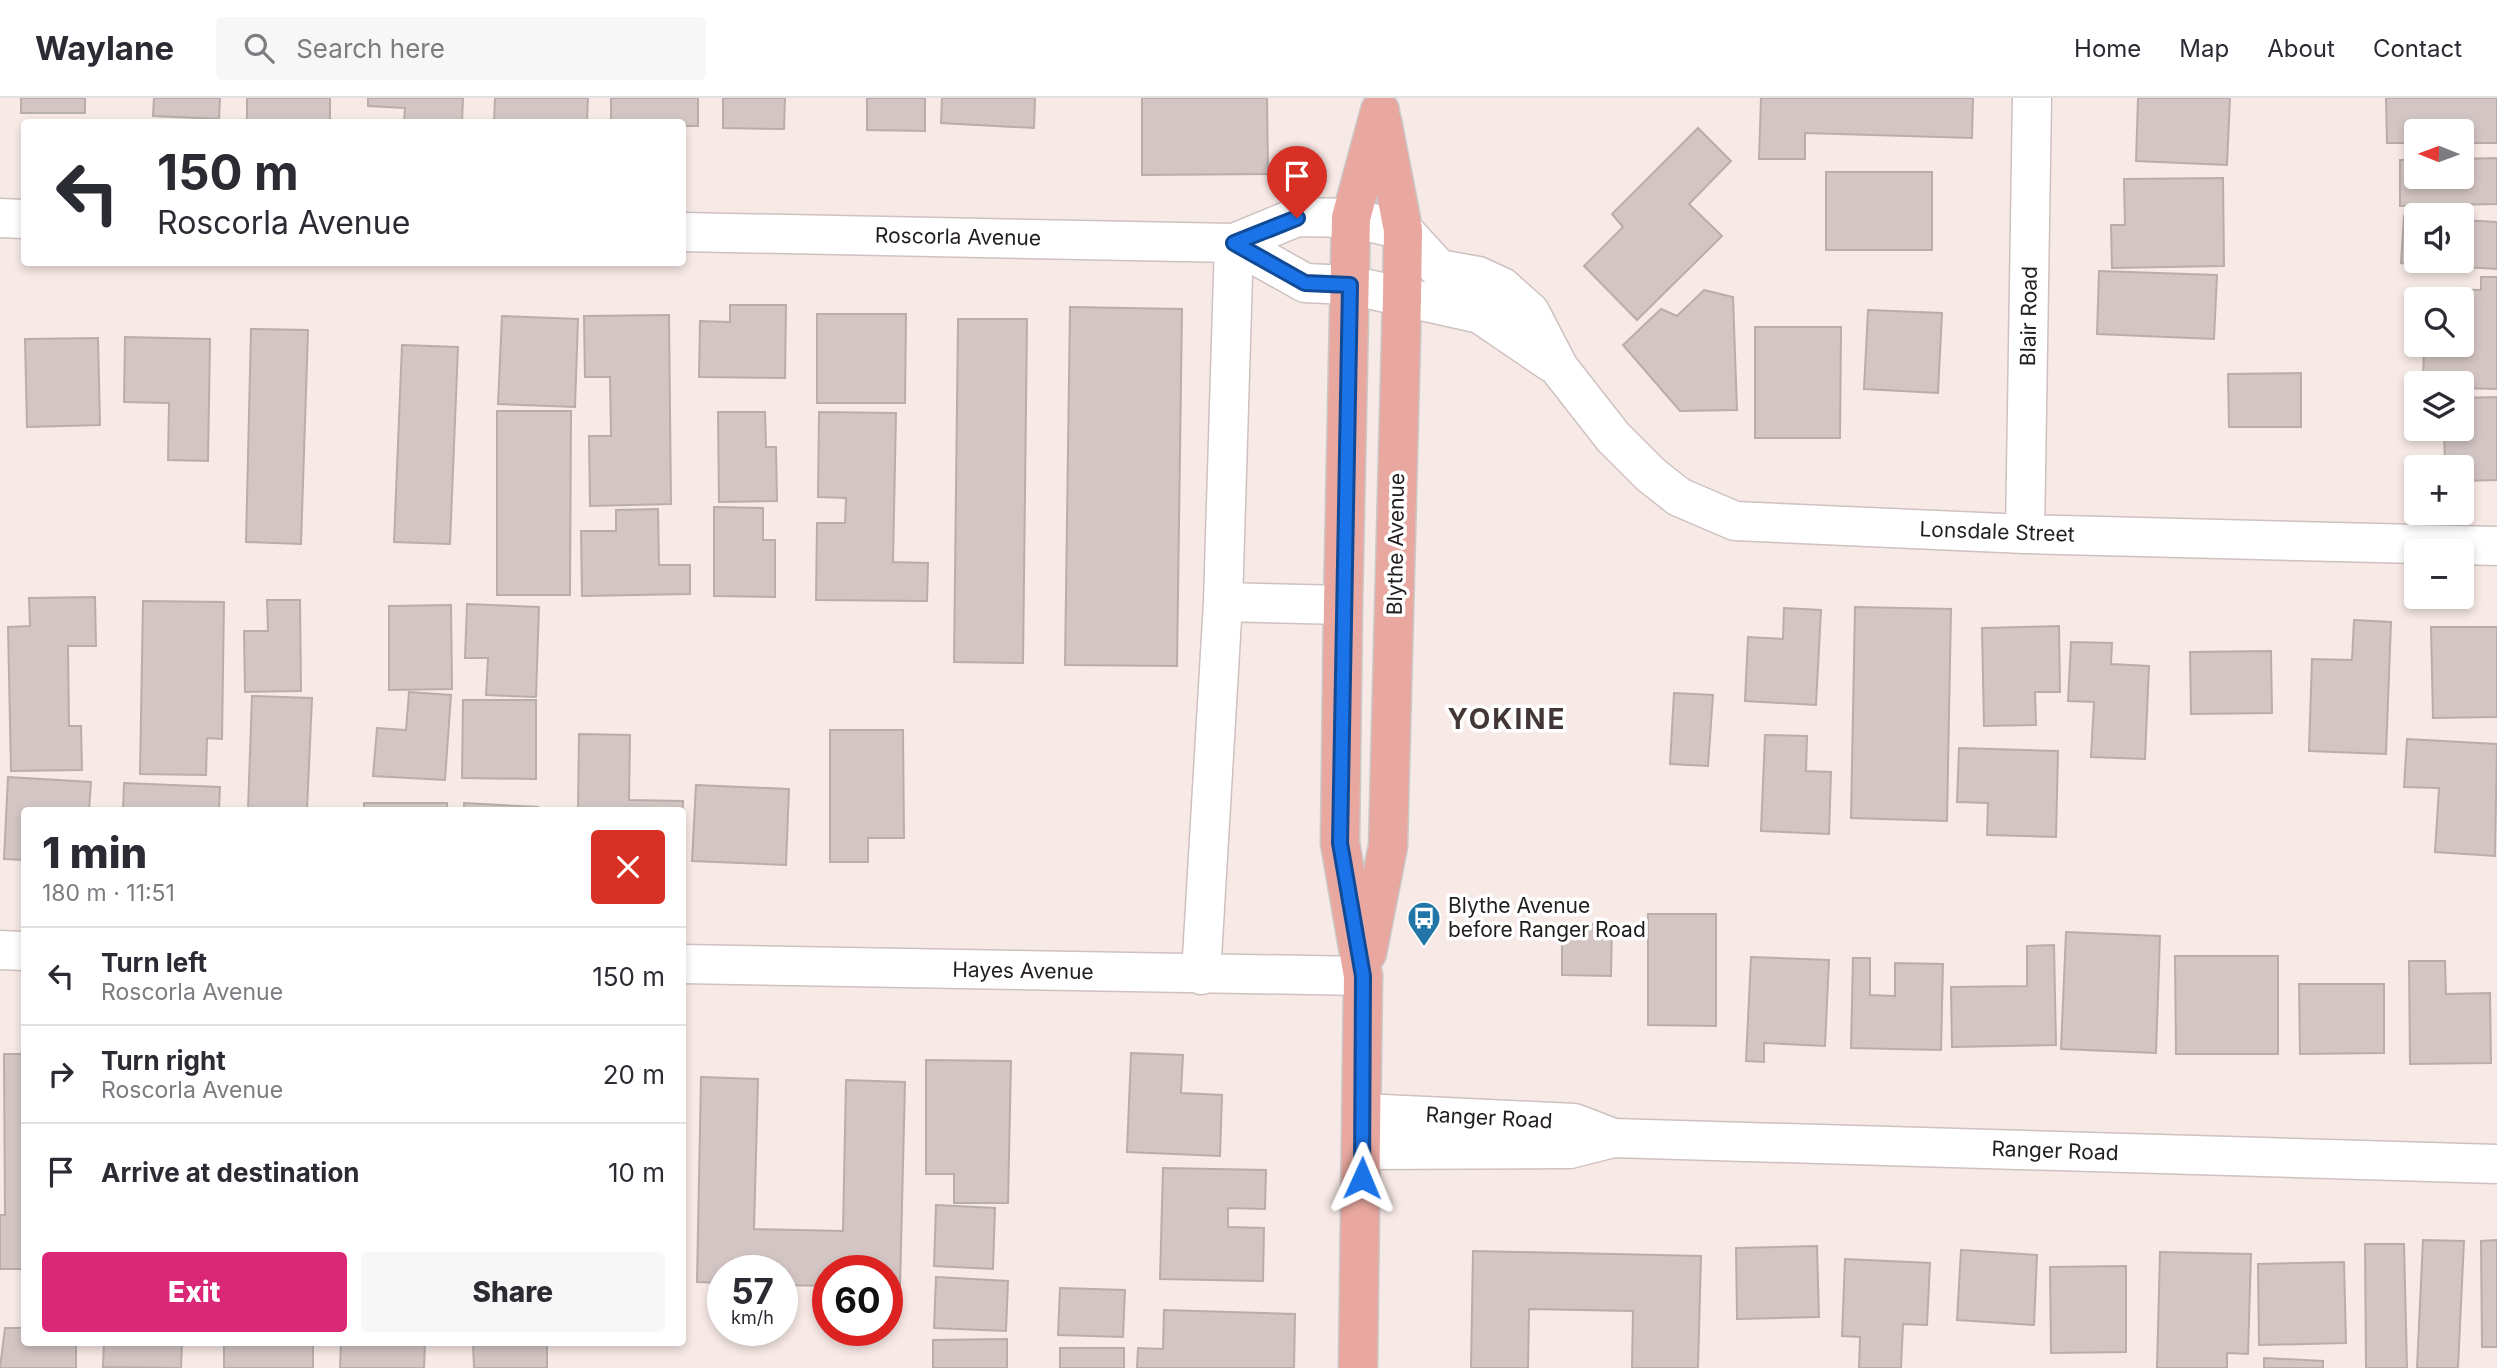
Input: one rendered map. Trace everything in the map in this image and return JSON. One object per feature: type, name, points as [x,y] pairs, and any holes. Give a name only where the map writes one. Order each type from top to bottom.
[{"type":"main road","name":"Blythe Avenue","points":[[1358,1368],[1363,976],[1340,843],[1343,605],[1351,218],[1381,105]]},
{"type":"main road","name":"Blythe Avenue","points":[[1363,976],[1388,846],[1402,298],[1403,230],[1381,105]]},
{"type":"street","name":"Blair Road","points":[[2025,534],[2032,98]]},
{"type":"street","points":[[0,218],[21,219]]},
{"type":"street","name":"Roscorla Avenue","points":[[686,232],[1234,243],[1297,218],[1351,218],[1403,230]]},
{"type":"street","name":"Lonsdale Street","points":[[1403,230],[1438,269],[1478,276],[1502,287],[1530,312],[1559,368],[1613,437],[1651,475],[1679,497],[1735,521],[2025,534],[2497,546]]},
{"type":"street","name":"Roscorla Avenue","points":[[1234,243],[1305,283],[1350,285],[1402,298]]},
{"type":"street","points":[[1201,975],[1223,602],[1234,243]]},
{"type":"street","name":"Lonsdale Street","points":[[1402,298],[1439,303],[1480,314],[1559,368]]},
{"type":"street","points":[[1223,602],[1343,605]]},
{"type":"street","points":[[0,950],[21,951]]},
{"type":"street","name":"Hayes Avenue","points":[[686,964],[1363,976]]},
{"type":"street","name":"Ranger Road","points":[[1362,1113],[1574,1123],[1613,1138]]},
{"type":"street","name":"Ranger Road","points":[[1362,1150],[1570,1149],[1613,1138],[2497,1164]]},
{"type":"building","points":[[21,98],[85,98],[85,113],[21,113]]},
{"type":"building","points":[[154,98],[220,98],[219,119],[153,116]]},
{"type":"building","points":[[247,98],[330,98],[330,119],[247,119]]},
{"type":"building","points":[[368,98],[463,98],[462,119],[404,119],[405,108],[368,106]]},
{"type":"building","points":[[495,98],[588,98],[587,119],[494,119]]},
{"type":"building","points":[[611,98],[698,98],[698,126],[686,126],[686,119],[611,119]]},
{"type":"building","points":[[723,98],[785,98],[784,129],[723,128]]},
{"type":"building","points":[[867,98],[925,98],[925,131],[867,130]]},
{"type":"building","points":[[942,98],[1035,98],[1034,128],[941,123]]},
{"type":"building","points":[[1142,98],[1267,98],[1268,174],[1142,175]]},
{"type":"building","points":[[1761,98],[1973,98],[1972,138],[1805,133],[1805,159],[1759,159]]},
{"type":"building","points":[[2138,98],[2230,98],[2227,165],[2136,161]]},
{"type":"building","points":[[2386,98],[2497,98],[2497,143],[2474,143],[2474,119],[2404,119],[2404,143],[2387,143]]},
{"type":"building","points":[[1698,128],[1731,161],[1689,204],[1722,236],[1637,320],[1584,266],[1623,227],[1612,214]]},
{"type":"building","points":[[2497,158],[2497,204],[2404,203],[2404,206],[2400,206],[2400,160],[2404,160],[2404,189],[2474,189],[2474,159]]},
{"type":"building","points":[[1826,172],[1932,172],[1932,250],[1826,250]]},
{"type":"building","points":[[2223,178],[2224,266],[2112,268],[2111,225],[2125,225],[2124,179]]},
{"type":"building","points":[[2404,216],[2404,263],[2401,263]]},
{"type":"building","points":[[2474,221],[2497,222],[2497,269],[2474,268]]},
{"type":"building","points":[[2099,271],[2217,275],[2214,339],[2097,334]]},
{"type":"building","points":[[2481,277],[2497,277],[2497,389],[2474,388],[2474,371],[2423,371],[2424,357],[2474,357],[2474,290],[2481,290]]},
{"type":"building","points":[[1704,290],[1733,297],[1737,410],[1680,411],[1623,345],[1661,309],[1677,316]]},
{"type":"building","points":[[730,305],[786,305],[785,378],[699,377],[700,321],[730,322]]},
{"type":"building","points":[[1070,307],[1182,309],[1177,666],[1065,665]]},
{"type":"building","points":[[1868,310],[1942,313],[1938,393],[1864,389]]},
{"type":"building","points":[[817,314],[906,314],[905,403],[817,403]]},
{"type":"building","points":[[669,315],[671,504],[590,506],[589,436],[611,436],[610,377],[585,377],[584,316]]},
{"type":"building","points":[[502,316],[578,319],[575,407],[498,404]]},
{"type":"building","points":[[958,319],[1027,319],[1023,663],[954,662]]},
{"type":"building","points":[[1755,327],[1841,327],[1840,438],[1755,438]]},
{"type":"building","points":[[251,329],[308,330],[301,544],[246,542]]},
{"type":"building","points":[[125,337],[210,339],[208,461],[168,460],[169,403],[124,402]]},
{"type":"building","points":[[98,338],[100,425],[27,427],[25,339]]},
{"type":"building","points":[[402,345],[458,347],[450,544],[394,542]]},
{"type":"building","points":[[2301,373],[2301,427],[2229,427],[2228,374]]},
{"type":"building","points":[[2497,397],[2497,480],[2474,481],[2474,455],[2445,455],[2444,441],[2474,441],[2474,398]]},
{"type":"building","points":[[497,411],[571,411],[570,595],[497,595]]},
{"type":"building","points":[[718,412],[765,412],[766,447],[776,447],[777,501],[719,502]]},
{"type":"building","points":[[819,412],[896,413],[893,562],[928,563],[927,601],[816,600],[817,523],[845,523],[846,498],[818,497]]},
{"type":"building","points":[[714,507],[763,508],[763,540],[775,540],[775,597],[714,596]]},
{"type":"building","points":[[658,509],[659,565],[690,565],[690,594],[582,596],[581,531],[616,531],[616,510]]},
{"type":"building","points":[[95,597],[96,646],[68,646],[69,726],[81,726],[82,770],[11,771],[8,627],[30,626],[29,598]]},
{"type":"building","points":[[267,600],[300,600],[301,691],[245,692],[244,631],[268,631]]},
{"type":"building","points":[[143,601],[224,602],[222,739],[207,738],[206,775],[140,774]]},
{"type":"building","points":[[467,604],[539,607],[536,697],[486,695],[488,658],[465,658]]},
{"type":"building","points":[[451,605],[452,689],[389,690],[389,606]]},
{"type":"building","points":[[1855,607],[1951,609],[1947,821],[1851,818]]},
{"type":"building","points":[[1784,608],[1821,610],[1816,705],[1745,701],[1748,637],[1783,639]]},
{"type":"building","points":[[2354,620],[2391,622],[2386,754],[2309,751],[2312,659],[2352,660]]},
{"type":"building","points":[[2059,626],[2060,692],[2035,692],[2036,725],[1984,726],[1982,628]]},
{"type":"building","points":[[2431,627],[2497,627],[2497,717],[2433,718]]},
{"type":"building","points":[[2071,642],[2112,643],[2111,664],[2149,666],[2145,759],[2091,757],[2094,702],[2068,701]]},
{"type":"building","points":[[2271,651],[2272,713],[2191,714],[2190,652]]},
{"type":"building","points":[[409,692],[451,695],[445,780],[373,776],[377,728],[406,730]]},
{"type":"building","points":[[1674,693],[1713,695],[1708,766],[1670,764]]},
{"type":"building","points":[[252,696],[312,698],[307,807],[248,807]]},
{"type":"building","points":[[463,700],[536,700],[536,779],[462,778]]},
{"type":"building","points":[[830,730],[903,730],[904,838],[868,838],[868,862],[830,862]]},
{"type":"building","points":[[579,734],[630,735],[629,800],[683,801],[683,807],[578,807]]},
{"type":"building","points":[[1765,735],[1807,736],[1806,771],[1831,772],[1829,834],[1761,831]]},
{"type":"building","points":[[2407,739],[2497,744],[2495,856],[2435,852],[2439,788],[2404,787]]},
{"type":"building","points":[[1959,748],[2058,751],[2056,837],[1987,835],[1988,803],[1957,802]]},
{"type":"building","points":[[8,777],[91,782],[89,807],[21,807],[21,860],[4,859]]},
{"type":"building","points":[[124,783],[220,787],[219,807],[123,807]]},
{"type":"building","points":[[696,785],[789,789],[786,865],[692,861]]},
{"type":"building","points":[[364,803],[447,803],[447,807],[364,807]]},
{"type":"building","points":[[464,803],[538,807],[464,807]]},
{"type":"building","points":[[1648,914],[1716,914],[1716,1026],[1648,1025]]},
{"type":"building","points":[[1562,924],[1612,924],[1611,976],[1562,975]]},
{"type":"building","points":[[2066,932],[2160,936],[2156,1053],[2061,1049]]},
{"type":"building","points":[[2054,945],[2056,1045],[1952,1047],[1951,987],[2027,986],[2027,946]]},
{"type":"building","points":[[2175,956],[2278,956],[2278,1054],[2176,1054]]},
{"type":"building","points":[[1751,957],[1829,960],[1825,1046],[1764,1043],[1764,1062],[1746,1061]]},
{"type":"building","points":[[1853,958],[1870,958],[1870,995],[1895,996],[1895,963],[1943,964],[1941,1050],[1851,1048]]},
{"type":"building","points":[[2409,961],[2445,961],[2446,994],[2490,993],[2491,1063],[2410,1064]]},
{"type":"building","points":[[2299,984],[2384,984],[2384,1053],[2300,1054]]},
{"type":"building","points":[[1131,1053],[1183,1055],[1181,1093],[1222,1095],[1220,1156],[1127,1152]]},
{"type":"building","points":[[4,1054],[21,1054],[21,1269],[0,1269],[0,1215],[5,1215]]},
{"type":"building","points":[[926,1060],[1011,1061],[1008,1203],[954,1203],[954,1174],[926,1174]]},
{"type":"building","points":[[701,1077],[758,1079],[754,1229],[843,1231],[846,1080],[905,1082],[901,1255],[812,1255],[812,1286],[798,1285],[798,1255],[707,1255],[707,1282],[697,1282]]},
{"type":"building","points":[[1163,1168],[1266,1170],[1265,1209],[1228,1208],[1228,1227],[1264,1228],[1263,1281],[1160,1279]]},
{"type":"building","points":[[936,1205],[995,1208],[993,1269],[934,1266]]},
{"type":"building","points":[[2423,1240],[2464,1241],[2458,1368],[2417,1368]]},
{"type":"building","points":[[2497,1240],[2497,1347],[2482,1347],[2481,1241]]},
{"type":"building","points":[[2365,1244],[2404,1244],[2407,1368],[2366,1368]]},
{"type":"building","points":[[1817,1246],[1819,1317],[1737,1319],[1736,1248]]},
{"type":"building","points":[[1961,1250],[2037,1255],[2034,1325],[1957,1320]]},
{"type":"building","points":[[1473,1251],[1701,1256],[1698,1368],[1632,1368],[1633,1311],[1529,1309],[1528,1368],[1471,1368]]},
{"type":"building","points":[[2160,1252],[2251,1254],[2248,1354],[2227,1353],[2227,1368],[2157,1368]]},
{"type":"building","points":[[1845,1259],[1930,1263],[1927,1325],[1903,1324],[1901,1368],[1859,1368],[1860,1337],[1842,1336]]},
{"type":"building","points":[[2344,1262],[2346,1343],[2259,1345],[2258,1264]]},
{"type":"building","points":[[2126,1266],[2126,1352],[2051,1353],[2050,1267]]},
{"type":"building","points":[[936,1277],[1008,1281],[1006,1331],[934,1328]]},
{"type":"building","points":[[1060,1288],[1125,1290],[1123,1337],[1058,1335]]},
{"type":"building","points":[[1164,1310],[1295,1314],[1294,1368],[1137,1368],[1138,1348],[1163,1349]]},
{"type":"building","points":[[5,1328],[21,1328],[21,1346],[76,1346],[76,1368],[0,1368]]},
{"type":"building","points":[[1007,1339],[1007,1368],[933,1368],[933,1340]]},
{"type":"building","points":[[104,1346],[182,1346],[181,1368],[103,1367]]},
{"type":"building","points":[[224,1346],[313,1346],[313,1368],[224,1368]]},
{"type":"building","points":[[341,1346],[425,1346],[424,1368],[340,1368]]},
{"type":"building","points":[[473,1346],[547,1346],[547,1368],[474,1368]]},
{"type":"building","points":[[1060,1348],[1124,1348],[1124,1368],[1060,1368]]},
{"type":"building","points":[[2264,1358],[2323,1361],[2323,1368],[2264,1368]]},
{"type":"place","name":"Blythe Avenue before Ranger Road","points":[[1424,948]]},
{"type":"district","name":"YOKINE","points":[[1507,719]]},
{"type":"route","points":[[1297,218],[1234,243],[1305,283],[1350,285],[1340,843],[1363,976],[1362,1178]]}]
